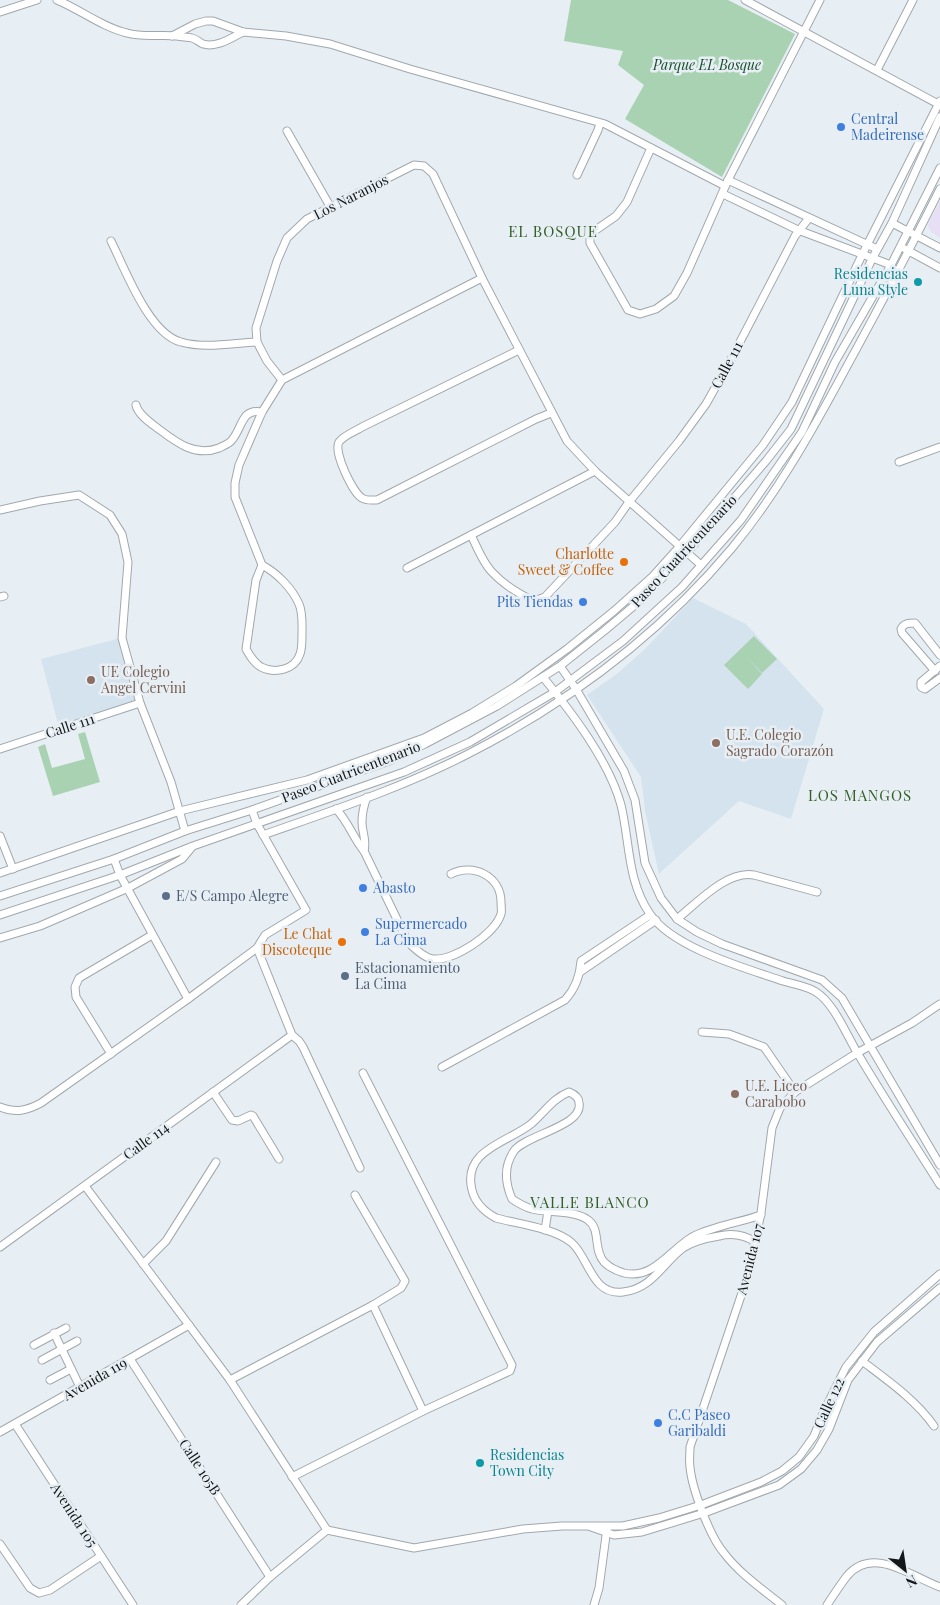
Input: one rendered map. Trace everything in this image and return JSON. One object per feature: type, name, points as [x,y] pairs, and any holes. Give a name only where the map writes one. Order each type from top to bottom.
[{"type":"street","points":[[10,0],[17,6]]},
{"type":"street","points":[[0,12],[38,0]]},
{"type":"street","points":[[57,0],[74,7],[109,28],[128,34],[151,37],[193,38],[202,44],[216,44],[242,32]]},
{"type":"street","points":[[745,0],[940,104]]},
{"type":"street","points":[[651,148],[627,202],[616,216],[590,234],[590,243],[628,310],[640,314],[656,309],[674,296],[687,273],[725,187],[820,0]]},
{"type":"street","points":[[876,70],[913,0]]},
{"type":"street","points":[[172,36],[195,24],[213,21],[242,32],[286,36],[330,44],[600,123],[725,187],[798,230],[862,256],[891,265]]},
{"type":"street","points":[[193,38],[195,24]]},
{"type":"street","name":"Paseo Cuatricentenario","points":[[0,873],[180,811],[306,780],[424,738],[472,713],[516,686],[633,595],[679,548],[764,445],[792,402],[862,256],[940,104]]},
{"type":"street","name":"Paseo Cuatricentenario","points":[[0,896],[114,859],[185,831],[252,810],[389,761],[436,739],[521,692],[560,666],[642,599],[686,553],[766,461],[791,429],[872,259],[892,223],[940,118]]},
{"type":"street","points":[[577,175],[600,123]]},
{"type":"street","points":[[287,131],[331,208]]},
{"type":"street","name":"Los Naranjos","points":[[257,342],[256,328],[277,261],[288,238],[307,220],[414,165],[424,166],[433,174],[482,278]]},
{"type":"street","name":"Paseo Cuatricentenario","points":[[0,915],[120,875],[193,846],[404,772],[427,762],[470,742],[554,692],[623,641],[682,587],[741,520],[802,432],[835,362],[891,265],[940,168]]},
{"type":"street","points":[[725,187],[809,218],[877,249]]},
{"type":"street","name":"Paseo Cuatricentenario","points":[[263,835],[367,797],[455,760],[497,738],[576,689],[651,632],[682,603],[733,546],[781,481],[815,426],[851,361],[940,189]]},
{"type":"street","name":"Calle 111","points":[[471,535],[491,571],[521,595],[534,601],[546,598],[615,522],[706,404],[798,230],[809,218]]},
{"type":"street","points":[[892,223],[940,248]]},
{"type":"street","points":[[110,241],[150,318],[163,332],[179,342],[198,345],[257,342],[267,361],[282,380]]},
{"type":"street","points":[[900,247],[940,268]]},
{"type":"street","points":[[262,565],[256,580],[246,650],[260,667],[271,670],[284,670],[294,664],[300,654],[302,629],[300,605],[281,579],[262,565],[235,497],[234,483],[239,466],[262,412],[282,380],[482,278],[567,441],[594,470],[701,566]]},
{"type":"street","points":[[519,350],[344,437],[337,448],[340,462],[360,497],[367,500],[377,500],[551,413]]},
{"type":"street","points":[[835,362],[851,361]]},
{"type":"street","points":[[136,405],[140,413],[180,445],[196,450],[212,451],[232,440],[250,412],[262,412]]},
{"type":"street","points":[[899,462],[940,446]]},
{"type":"street","points":[[407,568],[594,470]]},
{"type":"street","points":[[0,510],[79,495],[110,515],[122,534],[128,562],[122,638],[140,703],[180,811],[185,831]]},
{"type":"street","points":[[940,655],[915,623],[903,625],[901,628],[902,633],[937,669],[921,682],[921,687],[925,689],[940,678]]},
{"type":"street","points":[[572,644],[585,646]]},
{"type":"street","points":[[560,666],[576,689],[624,771],[635,800],[645,863],[661,898],[677,919],[697,932],[722,944],[794,968],[822,980],[842,998],[940,1165]]},
{"type":"street","points":[[543,677],[595,749],[613,780],[621,806],[631,870],[638,892],[650,915],[666,930],[688,944],[717,958],[816,992],[830,1006],[857,1053],[940,1185]]},
{"type":"street","points":[[516,686],[521,692]]},
{"type":"street","name":"Calle 111","points":[[0,749],[140,703]]},
{"type":"street","points":[[424,738],[436,739]]},
{"type":"street","points":[[427,762],[455,760]]},
{"type":"street","points":[[364,851],[366,842],[362,823],[367,797]]},
{"type":"street","points":[[336,809],[342,815],[356,841],[364,851],[408,942],[415,950],[431,959],[445,958],[474,944],[492,930],[502,913],[501,896],[487,874],[473,869],[460,870],[451,874]]},
{"type":"street","points":[[0,1107],[17,1111],[33,1108],[257,948],[265,934],[306,910],[257,824],[252,810]]},
{"type":"street","points":[[0,836],[13,869]]},
{"type":"street","name":"Paseo Cuatricentenario","points":[[0,938],[40,926],[128,888],[182,859],[193,846]]},
{"type":"street","points":[[114,859],[120,875],[188,999]]},
{"type":"street","points":[[677,919],[722,883],[739,875],[754,875],[817,892]]},
{"type":"street","points":[[442,1067],[565,1000],[571,994],[580,972],[581,961],[650,915]]},
{"type":"street","points":[[580,972],[656,920]]},
{"type":"street","points":[[111,1054],[76,998],[75,987],[79,978],[152,935]]},
{"type":"street","points":[[257,948],[292,1035],[303,1047],[360,1168]]},
{"type":"street","name":"Avenida 107","points":[[782,1605],[755,1584],[722,1552],[701,1505],[690,1466],[690,1448],[747,1278],[761,1214],[772,1128],[780,1108],[795,1092],[857,1053],[912,1023],[940,1004]]},
{"type":"street","points":[[702,1032],[729,1034],[764,1047],[795,1092]]},
{"type":"street","name":"Calle 114","points":[[0,1247],[292,1035]]},
{"type":"street","points":[[292,1477],[422,1411],[510,1371],[512,1365],[363,1072]]},
{"type":"street","points":[[213,1092],[232,1120],[238,1121],[252,1116],[279,1159]]},
{"type":"street","points":[[755,1242],[742,1235],[732,1234],[702,1240],[688,1246],[675,1255],[653,1279],[642,1287],[614,1292],[602,1286],[588,1269],[578,1249],[564,1237],[545,1230],[496,1218],[489,1214],[475,1199],[470,1178],[474,1163],[480,1155],[521,1131],[558,1098],[570,1092],[579,1100],[580,1105],[574,1117],[550,1132],[532,1138],[519,1146],[509,1160],[505,1176],[512,1199],[533,1210],[548,1211],[589,1220],[594,1227],[598,1251],[604,1261],[617,1271],[632,1275],[648,1271],[692,1238],[714,1228],[761,1214]]},
{"type":"street","points":[[143,1264],[166,1241],[216,1162]]},
{"type":"street","points":[[85,1186],[230,1380],[327,1530],[414,1548],[523,1528],[584,1525],[607,1529],[599,1588],[594,1605]]},
{"type":"street","points":[[230,1380],[401,1288],[405,1281],[355,1195]]},
{"type":"street","points":[[545,1230],[548,1211]]},
{"type":"street","points":[[732,1224],[732,1234]]},
{"type":"street","name":"Calle 122","points":[[607,1529],[659,1518],[701,1505],[782,1471],[799,1457],[814,1436],[846,1367],[874,1332],[940,1274]]},
{"type":"street","points":[[632,1275],[633,1290]]},
{"type":"street","name":"Calle 122","points":[[607,1529],[614,1535],[642,1532],[704,1513],[779,1485],[802,1469],[817,1450],[829,1429],[848,1380],[862,1361],[877,1342],[940,1288]]},
{"type":"street","points":[[372,1305],[422,1411]]},
{"type":"street","name":"Avenida 119","points":[[0,1432],[188,1325]]},
{"type":"street","points":[[34,1345],[66,1328]]},
{"type":"street","points":[[54,1333],[80,1387]]},
{"type":"street","points":[[42,1360],[77,1341]]},
{"type":"street","name":"Calle 105B","points":[[130,1359],[270,1577]]},
{"type":"street","points":[[862,1361],[895,1386],[934,1426]]},
{"type":"street","points":[[50,1380],[71,1369]]},
{"type":"street","name":"Avenida 105","points":[[15,1424],[131,1604]]},
{"type":"street","points":[[241,1605],[270,1577],[327,1530]]},
{"type":"street","points":[[0,1544],[30,1588],[39,1594],[50,1590],[101,1556]]},
{"type":"street","points":[[827,1605],[848,1575],[855,1569],[869,1563],[881,1562],[891,1565],[940,1587]]},
{"type":"shaded area","points":[[940,201],[940,238],[931,232],[928,224]]},
{"type":"shaded area","name":"U.E. Colegio Sagrado Corazón","points":[[693,598],[746,624],[824,709],[791,819],[739,801],[659,874],[645,811],[641,777],[587,695],[618,673],[645,649]]},
{"type":"shaded area","name":"UE Colegio Angel Cervini","points":[[124,637],[141,701],[58,724],[41,659]]},
{"type":"green space","name":"Parque EL Bosque","points":[[571,0],[728,0],[795,34],[722,177],[625,119],[644,85],[618,65],[623,51],[564,41]]},
{"type":"green space","points":[[754,636],[777,659],[762,673],[746,657],[762,674],[748,689],[724,665]]},
{"type":"green space","points":[[85,732],[100,782],[53,796],[38,747],[45,744],[52,768],[85,759],[78,734]]},
{"type":"place","name":"Central Madeirense","points":[[841,127]]},
{"type":"place","name":"Residencias Luna Style","points":[[918,282]]},
{"type":"place","name":"Charlotte Sweet & Coffee","points":[[624,562]]},
{"type":"place","name":"Pits Tiendas","points":[[583,602]]},
{"type":"place","name":"UE Colegio Angel Cervini","points":[[91,680]]},
{"type":"place","name":"U.E. Colegio Sagrado Corazón","points":[[716,743]]},
{"type":"place","name":"Abasto","points":[[363,888]]},
{"type":"place","name":"E/S Campo Alegre","points":[[166,896]]},
{"type":"place","name":"Supermercado La Cima","points":[[365,932]]},
{"type":"place","name":"Le Chat Discoteque","points":[[342,942]]},
{"type":"place","name":"Estacionamiento La Cima","points":[[345,976]]},
{"type":"place","name":"U.E. Liceo Carabobo","points":[[735,1094]]},
{"type":"place","name":"C.C Paseo Garibaldi","points":[[658,1423]]},
{"type":"place","name":"Residencias Town City","points":[[480,1463]]},
{"type":"district","name":"EL BOSQUE","points":[[553,232]]},
{"type":"district","name":"LOS MANGOS","points":[[860,796]]},
{"type":"district","name":"VALLE BLANCO","points":[[590,1203]]}]
